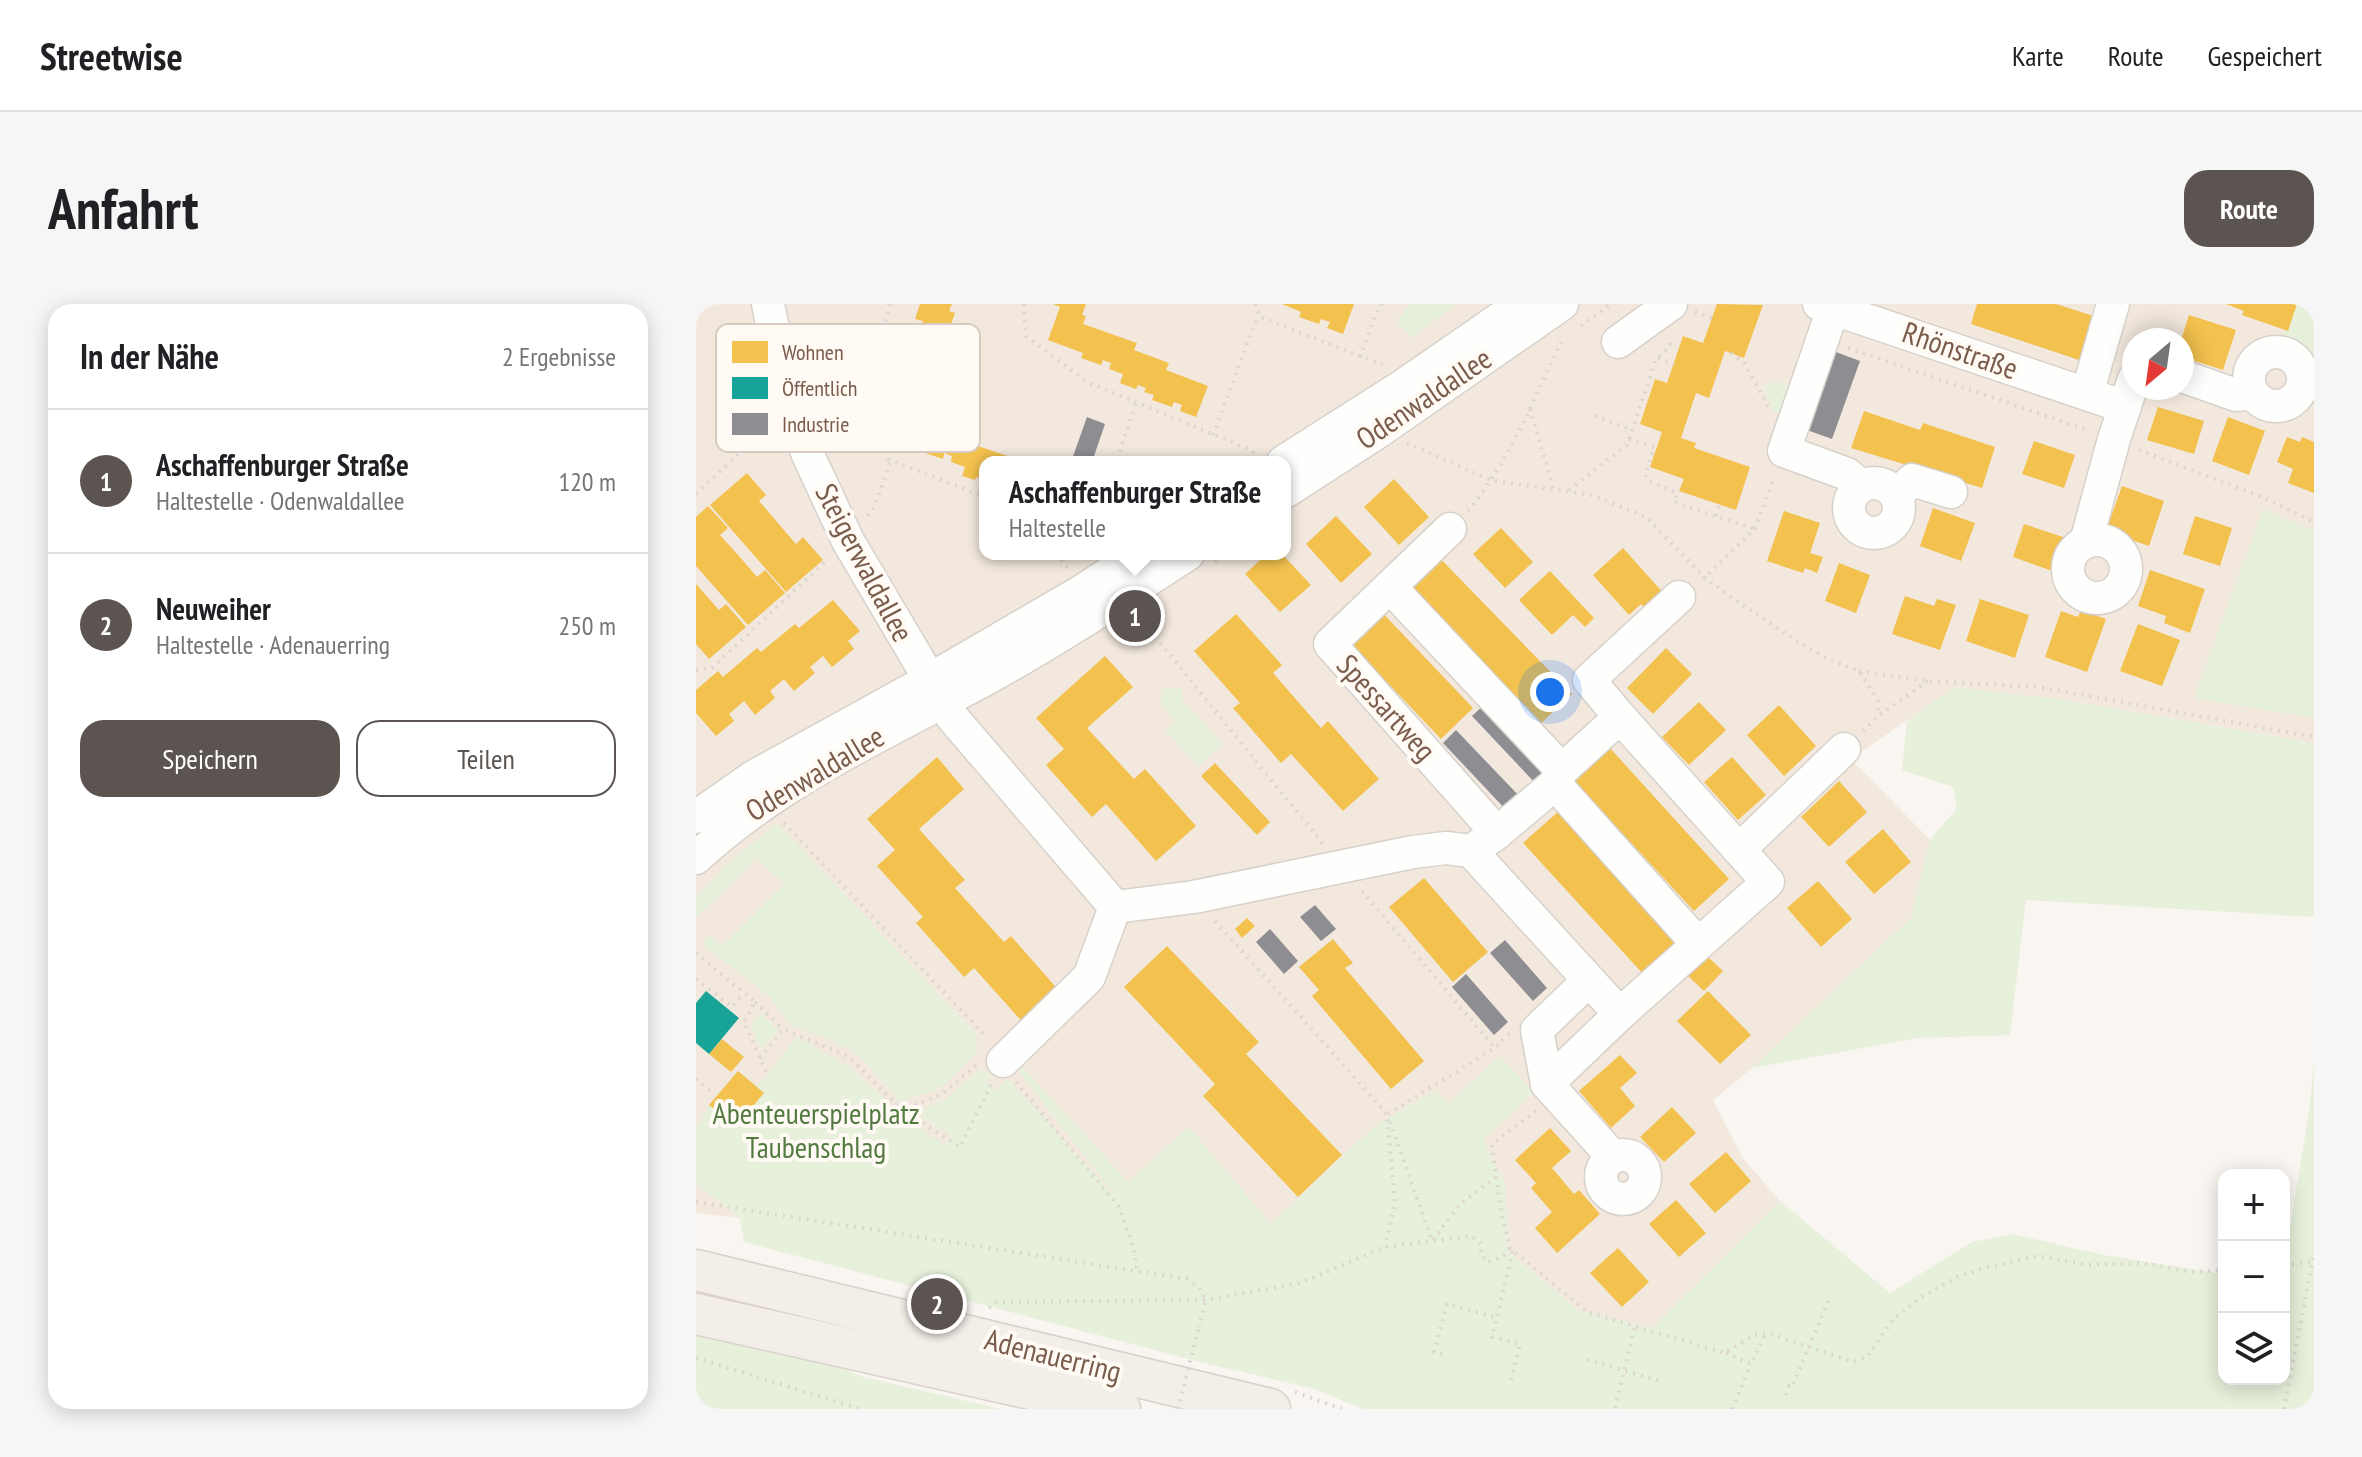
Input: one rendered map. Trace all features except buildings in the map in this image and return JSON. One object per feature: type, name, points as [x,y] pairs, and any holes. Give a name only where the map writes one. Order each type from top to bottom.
[{"type":"main road","name":"Adenauerring","points":[[696,1270],[1120,1409]]},
{"type":"main road","name":"Adenauerring","points":[[696,1314],[1068,1394],[1270,1409]]},
{"type":"street","name":"Steigerwaldallee","points":[[768,304],[772,324]]},
{"type":"street","name":"Odenwaldallee","points":[[1277,456],[1404,385],[1521,304]]},
{"type":"street","name":"Odenwaldallee","points":[[1291,488],[1378,432],[1562,304]]},
{"type":"street","points":[[2087,394],[2113,304]]},
{"type":"street","points":[[1825,317],[1790,436],[1861,486]]},
{"type":"street","name":"Rhönstraße","points":[[1825,317],[2087,394],[2122,393]]},
{"type":"street","points":[[1618,342],[1672,320]]},
{"type":"street","points":[[2100,347],[2122,354]]},
{"type":"street","points":[[2194,380],[2236,395],[2252,393]]},
{"type":"street","name":"Rhönstraße","points":[[2086,542],[2128,400]]},
{"type":"street","name":"Steigerwaldallee","points":[[807,452],[848,541],[952,717],[1115,907]]},
{"type":"street","points":[[1896,496],[1912,480],[1951,492]]},
{"type":"street","points":[[1869,483],[1885,485],[1896,496],[1899,512],[1896,520],[1884,531],[1867,532],[1854,523],[1849,507],[1851,498],[1861,486],[1869,483]]},
{"type":"street","name":"Spessartweg","points":[[1450,529],[1330,644],[1484,842]]},
{"type":"street","name":"Odenwaldallee","points":[[696,858],[730,827],[765,802],[885,731],[936,691],[1130,560]]},
{"type":"street","name":"Odenwaldallee","points":[[696,817],[753,777],[1055,637],[1178,560]]},
{"type":"street","points":[[1390,587],[1558,777],[1698,944]]},
{"type":"street","points":[[1551,1089],[1620,1014],[1768,882],[1589,680],[1679,597]]},
{"type":"street","points":[[1003,1061],[1089,977],[1115,907],[1194,897],[1340,866],[1484,842],[1620,717]]},
{"type":"street","points":[[1739,850],[1844,749]]},
{"type":"street","points":[[1484,842],[1588,981],[1620,1014]]},
{"type":"street","points":[[1588,981],[1537,1030],[1551,1089],[1613,1157]]},
{"type":"path","points":[[884,324],[890,304]]},
{"type":"path","points":[[1024,304],[1026,336],[1087,382],[1262,456]]},
{"type":"path","points":[[1255,304],[1260,317],[1386,366]]},
{"type":"path","points":[[1360,357],[1382,304]]},
{"type":"path","points":[[1213,436],[1258,313]]},
{"type":"path","points":[[1825,317],[2114,439],[2262,497],[2314,522]]},
{"type":"path","points":[[1567,492],[1627,445],[1658,358],[1668,349],[1672,320]]},
{"type":"path","points":[[1450,529],[1470,509],[1490,480],[1530,409],[1561,342]]},
{"type":"path","points":[[1679,597],[1705,578],[1755,529],[1790,436],[1771,413],[1745,364],[1731,353]]},
{"type":"path","points":[[1658,358],[1674,364]]},
{"type":"path","points":[[1118,456],[1136,403]]},
{"type":"path","points":[[1530,409],[1554,490]]},
{"type":"path","points":[[1595,416],[1632,430]]},
{"type":"path","points":[[1629,439],[1654,447],[1645,475],[1649,481],[1677,493],[1674,502],[1755,529]]},
{"type":"path","points":[[1399,440],[1490,480],[1592,495],[1646,517],[1705,578],[1795,640],[1828,659],[1859,671],[1928,681],[2039,687],[2314,737]]},
{"type":"path","points":[[696,494],[740,452]]},
{"type":"path","points":[[886,452],[888,459],[979,495]]},
{"type":"path","points":[[881,491],[891,460]]},
{"type":"path","points":[[1716,516],[1719,505]]},
{"type":"path","points":[[696,670],[712,668],[848,541]]},
{"type":"path","points":[[1134,611],[1340,866],[1495,1048]]},
{"type":"path","points":[[1859,671],[1878,701],[1878,716]]},
{"type":"path","points":[[1844,749],[1878,716],[1928,681]]},
{"type":"path","points":[[765,802],[996,1047],[1013,1079],[1119,1207],[1134,1249],[1137,1272]]},
{"type":"path","points":[[1194,897],[1387,1114],[1432,1241]]},
{"type":"path","points":[[696,953],[783,1029],[849,1057],[902,1110],[960,1147],[1003,1061]]},
{"type":"path","points":[[696,979],[732,1007],[744,993]]},
{"type":"path","points":[[755,1002],[744,1022],[767,1074]]},
{"type":"path","points":[[1387,1114],[1495,1048],[1516,1028]]},
{"type":"path","points":[[760,1058],[783,1029]]},
{"type":"path","points":[[888,1122],[902,1110],[942,1094],[978,1064],[1003,1061]]},
{"type":"path","points":[[696,1079],[713,1093]]},
{"type":"path","points":[[1511,1380],[1520,1344],[1492,1337],[1511,1249],[1492,1144],[1524,1121],[1551,1089]]},
{"type":"path","points":[[1385,1247],[1395,1203],[1387,1114]]},
{"type":"path","points":[[1432,1241],[1461,1203],[1496,1177]]},
{"type":"path","points":[[696,1202],[1187,1279],[1200,1287],[1205,1300],[1178,1409]]},
{"type":"path","points":[[987,1309],[997,1302],[1205,1300],[1300,1283],[1385,1247],[1471,1236],[1481,1244],[1481,1255],[1488,1262],[1502,1257],[1511,1249]]},
{"type":"path","points":[[1511,1249],[1587,1312],[1725,1353],[1751,1364]]},
{"type":"path","points":[[2284,1409],[2314,1253]]},
{"type":"path","points":[[1725,1353],[1754,1335],[1766,1333],[1853,1362],[1867,1357],[1894,1318],[1922,1297],[1957,1277],[2038,1256],[2087,1265],[2143,1263],[2192,1272],[2218,1270]]},
{"type":"path","points":[[2290,1264],[2313,1262]]},
{"type":"path","points":[[1786,1395],[1829,1299]]},
{"type":"path","points":[[1442,1354],[1434,1352],[1447,1304],[1497,1318]]},
{"type":"path","points":[[1615,1408],[1635,1326]]},
{"type":"path","points":[[1732,1409],[1766,1333]]},
{"type":"path","points":[[696,1358],[861,1409]]},
{"type":"path","points":[[1587,1360],[1664,1382]]},
{"type":"shaded area","points":[[696,304],[2294,304],[2281,343],[2314,357],[2314,743],[2064,700],[1955,687],[1851,759],[1930,840],[1911,918],[1752,1068],[1713,1100],[1742,1157],[1780,1201],[1652,1328],[1578,1310],[1509,1253],[1505,1183],[1376,1125],[1271,1224],[1188,1128],[1132,1213],[740,1218],[696,1213]]},
{"type":"green space","points":[[1410,304],[1457,304],[1411,338],[1397,321]]},
{"type":"green space","points":[[2294,304],[2314,304],[2314,357],[2280,343]]},
{"type":"green space","points":[[1776,381],[1798,388],[1788,417],[1773,411],[1762,387]]},
{"type":"green space","points":[[2263,509],[2314,531],[2314,718],[2194,698]]},
{"type":"green space","points":[[1955,687],[2064,700],[2314,743],[2314,917],[2026,900],[2010,1035],[1918,1038],[1752,1068],[1911,918],[1930,840],[1957,808],[1953,787],[1902,770],[1907,721]]},
{"type":"green space","points":[[1164,688],[1182,689],[1182,700],[1223,744],[1198,766],[1165,730],[1176,721],[1160,704]]},
{"type":"green space","points":[[777,823],[976,1034],[977,1053],[938,1090],[899,1102],[856,1053],[790,1025],[770,997],[702,944],[709,935],[722,946],[784,884],[757,858],[696,918],[696,898],[726,865]]},
{"type":"green space","points":[[760,1012],[779,1031],[761,1049],[751,1026]]},
{"type":"green space","name":"Abenteuerspielplatz Taubenschlag","points":[[797,1037],[848,1066],[888,1102],[881,1117],[894,1125],[903,1117],[945,1145],[951,1136],[915,1113],[947,1098],[981,1068],[991,1077],[986,1083],[995,1091],[1007,1078],[1120,1201],[1018,1071],[1020,1064],[1128,1182],[1189,1127],[1271,1224],[1376,1125],[1435,1090],[1449,1103],[1500,1056],[1534,1092],[1483,1140],[1505,1183],[1509,1252],[1578,1310],[1652,1328],[1780,1201],[1890,1293],[1972,1242],[2013,1234],[2103,1255],[2218,1273],[2218,1385],[2290,1385],[2290,1228],[2314,1063],[2314,1409],[1363,1409],[1311,1388],[1200,1362],[744,1242],[740,1218],[696,1184],[696,1129],[709,1105],[735,1127],[763,1093],[757,1087]]},
{"type":"green space","points":[[696,1328],[807,1354],[863,1377],[1001,1409],[696,1409]]},
{"type":"place","name":"Aschaffenburger Straße","points":[[1135,616]]},
{"type":"place","name":"Neuweiher","points":[[937,1304]]}]
